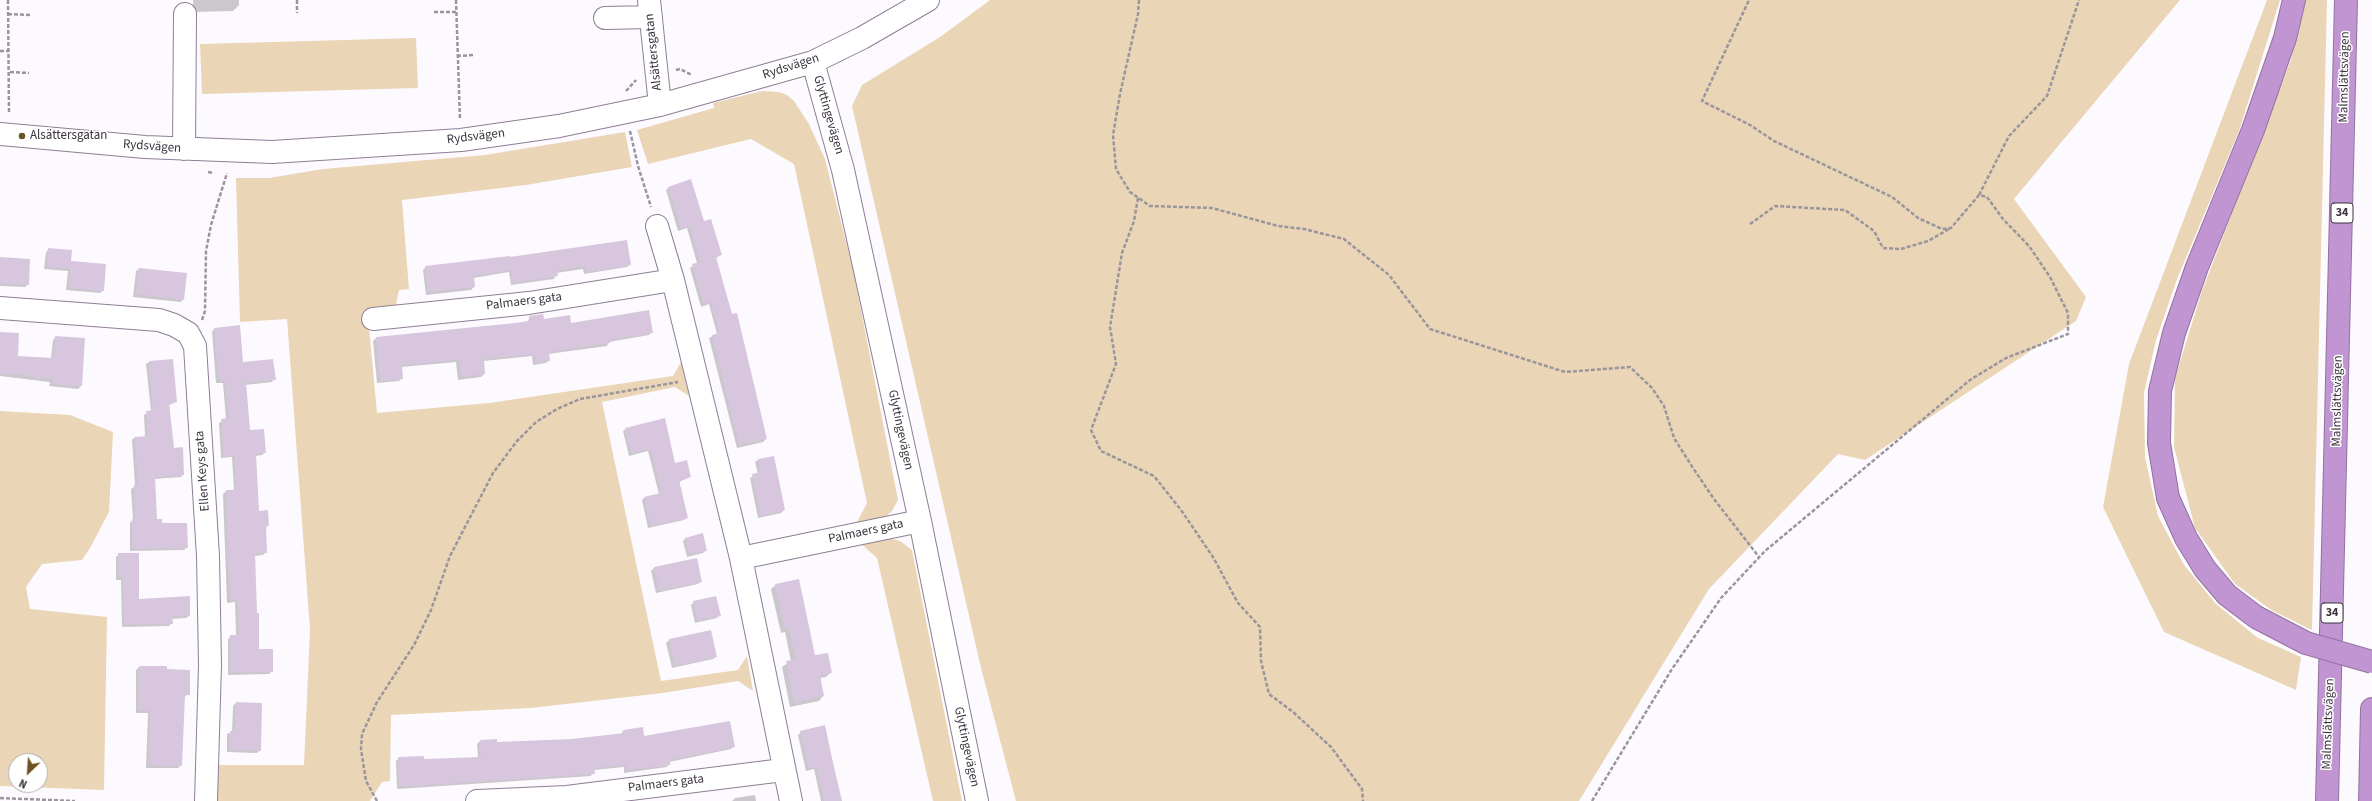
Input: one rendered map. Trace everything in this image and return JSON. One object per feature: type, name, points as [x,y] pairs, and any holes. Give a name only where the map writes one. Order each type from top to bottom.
[{"type":"highway","points":[[2294,0],[2286,38],[2253,130],[2197,267],[2174,333],[2160,391],[2159,443],[2168,498],[2186,538],[2205,569],[2228,595],[2256,617],[2306,643],[2372,662]]},
{"type":"highway","name":"Malmslättsvägen","points":[[2327,801],[2346,0]]},
{"type":"highway","points":[[2370,801],[2372,709]]},
{"type":"street","name":"Rydsvägen","points":[[4,134],[184,149],[272,152],[461,140],[559,126],[660,105],[813,62],[862,38],[928,0]]},
{"type":"street","points":[[604,18],[650,9]]},
{"type":"street","name":"Alsättersgatan","points":[[650,9],[660,105]]},
{"type":"street","points":[[184,149],[185,14]]},
{"type":"street","name":"Glyttingevägen","points":[[813,62],[843,170],[920,521],[977,801]]},
{"type":"street","points":[[657,226],[673,280],[741,558],[783,770],[791,801]]},
{"type":"street","name":"Palmaers gata","points":[[373,319],[529,303],[673,280]]},
{"type":"street","points":[[0,308],[159,320],[174,325],[188,334]]},
{"type":"street","name":"Ellen Keys gata","points":[[188,334],[195,346],[208,556],[210,666],[206,801]]},
{"type":"street","name":"Palmaers gata","points":[[741,558],[920,521]]},
{"type":"street","name":"Palmaers gata","points":[[477,801],[567,797],[783,770]]},
{"type":"path","points":[[4,134],[10,72],[8,0]]},
{"type":"path","points":[[297,0],[297,13]]},
{"type":"path","points":[[456,0],[461,140]]},
{"type":"path","points":[[1139,0],[1138,14],[1124,74],[1113,135],[1116,169],[1130,192],[1150,206],[1212,208],[1278,226],[1304,229],[1344,239],[1389,275],[1430,330],[1565,372],[1630,367],[1652,388],[1664,406],[1674,438],[1714,500],[1759,557]]},
{"type":"path","points":[[1749,0],[1702,101],[1750,125],[1774,141],[1892,197],[1918,218],[1942,229],[1951,228]]},
{"type":"path","points":[[1750,224],[1775,206],[1845,210],[1874,231],[1883,248],[1901,249],[1928,241],[1951,228],[1979,195],[2009,136],[2047,96],[2079,0]]},
{"type":"path","points":[[434,12],[456,12]]},
{"type":"path","points":[[8,14],[32,15]]},
{"type":"path","points":[[0,51],[9,51]]},
{"type":"path","points":[[457,56],[475,55]]},
{"type":"path","points":[[10,72],[29,73]]},
{"type":"path","points":[[188,334],[199,327],[205,311],[206,251],[211,225],[227,173]]},
{"type":"path","points":[[1592,801],[1628,740],[1697,633],[1721,598],[1759,557],[1887,448],[1914,428],[1945,400],[2006,358],[2068,334],[2068,313],[2050,277],[2028,246],[2003,219],[1987,197],[1979,195]]},
{"type":"path","points":[[1138,198],[1134,221],[1122,253],[1110,327],[1116,364],[1090,430],[1101,451],[1154,476],[1181,510],[1213,557],[1238,603],[1260,627],[1261,661],[1268,694],[1293,712],[1331,747],[1362,789],[1362,801]]},
{"type":"path","points":[[377,801],[366,781],[361,749],[362,734],[377,702],[417,638],[431,610],[450,556],[472,510],[493,473],[517,441],[536,422],[557,408],[580,399],[697,379]]},
{"type":"path","points":[[0,798],[75,801]]},
{"type":"shaded area","points":[[990,0],[2180,0],[2014,199],[2086,297],[2076,321],[1865,460],[1838,454],[1709,589],[1579,801],[1016,801],[981,668],[852,106],[862,85],[940,37]]},
{"type":"shaded area","points":[[2267,0],[2280,0],[2239,131],[2177,279],[2156,340],[2144,393],[2145,457],[2158,516],[2184,565],[2216,604],[2258,638],[2301,657],[2296,690],[2164,632],[2103,507],[2129,364]]},
{"type":"shaded area","points":[[2306,0],[2327,0],[2312,630],[2273,611],[2235,584],[2195,528],[2174,447],[2175,378],[2202,291],[2291,60]]},
{"type":"shaded area","points":[[416,38],[418,88],[202,94],[200,44]]},
{"type":"shaded area","points":[[762,91],[779,92],[787,95],[794,101],[809,124],[825,159],[853,269],[898,500],[892,511],[883,519],[856,524],[867,503],[794,164],[751,139],[648,164],[637,130],[714,108],[713,103]]},
{"type":"shaded area","points":[[625,132],[632,167],[526,185],[402,200],[409,289],[399,290],[395,309],[369,327],[377,413],[489,403],[673,376],[681,362],[689,396],[675,387],[602,402],[661,681],[738,670],[747,656],[753,691],[738,681],[663,693],[531,708],[391,715],[390,781],[382,782],[370,801],[215,801],[218,765],[304,765],[310,630],[287,319],[240,322],[236,178],[269,178],[323,169],[485,155]]},
{"type":"shaded area","points":[[0,411],[70,415],[113,432],[109,512],[82,560],[42,564],[26,587],[30,609],[107,617],[104,790],[48,788],[48,753],[8,753],[8,786],[0,786]]},
{"type":"shaded area","points":[[888,538],[900,541],[912,550],[962,801],[933,801],[877,558],[860,543]]},
{"type":"building","points":[[691,179],[704,221],[711,219],[722,255],[716,257],[732,314],[737,313],[767,439],[739,445],[712,335],[719,333],[711,302],[704,304],[692,264],[700,262],[690,226],[681,229],[668,187]]},
{"type":"building","points":[[627,240],[631,265],[587,272],[586,266],[557,271],[558,276],[513,283],[510,257]]},
{"type":"building","points":[[48,248],[72,250],[71,261],[106,264],[104,291],[69,288],[70,269],[47,267]]},
{"type":"building","points":[[510,256],[512,270],[474,276],[475,287],[428,292],[425,266]]},
{"type":"building","points":[[0,257],[30,259],[29,285],[0,283]]},
{"type":"building","points":[[139,268],[187,273],[184,300],[136,294]]},
{"type":"building","points":[[649,310],[653,333],[610,340],[610,343],[549,352],[550,361],[536,363],[534,354],[484,359],[485,374],[461,377],[459,360],[402,365],[403,379],[380,381],[376,337],[530,321],[529,316],[543,314],[544,319],[570,315],[571,323]]},
{"type":"building","points":[[240,325],[243,362],[273,359],[276,380],[246,382],[250,430],[264,429],[266,453],[256,453],[259,511],[268,510],[269,526],[266,526],[267,553],[255,553],[257,613],[259,613],[259,649],[273,649],[273,672],[231,672],[230,635],[239,635],[238,600],[230,600],[226,490],[236,490],[234,455],[224,456],[221,419],[229,418],[225,380],[219,381],[214,328]]},
{"type":"building","points":[[0,332],[19,333],[18,356],[54,358],[55,336],[85,338],[82,386],[52,384],[52,379],[0,373]]},
{"type":"building","points":[[173,359],[177,402],[169,403],[174,448],[183,447],[184,475],[155,477],[157,519],[162,519],[162,523],[187,523],[188,548],[133,549],[132,519],[135,519],[134,485],[138,484],[135,437],[148,436],[146,411],[153,410],[149,361]]},
{"type":"building","points":[[665,418],[675,463],[687,460],[691,477],[679,480],[688,518],[651,526],[644,497],[661,493],[651,449],[631,453],[625,428]]},
{"type":"building","points":[[774,456],[785,510],[761,516],[752,474],[761,472],[758,459]]},
{"type":"building","points":[[703,533],[707,551],[689,554],[685,538]]},
{"type":"building","points":[[118,553],[139,553],[139,599],[190,596],[190,616],[172,616],[173,624],[124,624],[123,577],[119,577]]},
{"type":"building","points":[[697,558],[702,582],[659,591],[654,567]]},
{"type":"building","points":[[799,579],[815,655],[828,653],[832,673],[820,675],[824,696],[794,703],[786,661],[796,659],[789,628],[785,629],[775,584]]},
{"type":"building","points":[[716,596],[721,616],[698,621],[693,601]]},
{"type":"building","points":[[711,630],[717,657],[675,666],[669,639]]},
{"type":"building","points":[[139,666],[167,666],[167,669],[190,670],[190,695],[185,695],[182,766],[149,765],[150,711],[138,710]]},
{"type":"building","points":[[236,702],[262,703],[261,751],[229,750],[230,731],[235,731]]},
{"type":"building","points":[[730,721],[735,747],[670,760],[670,765],[627,770],[626,765],[594,768],[595,774],[399,787],[398,757],[424,756],[424,759],[481,757],[480,740],[497,739],[497,742],[572,739],[624,733],[623,730],[643,727],[644,736]]},
{"type":"building","points":[[825,725],[841,801],[824,801],[817,767],[809,769],[800,731]]},
{"type":"place","name":"Alsättersgatan","points":[[22,136]]}]
